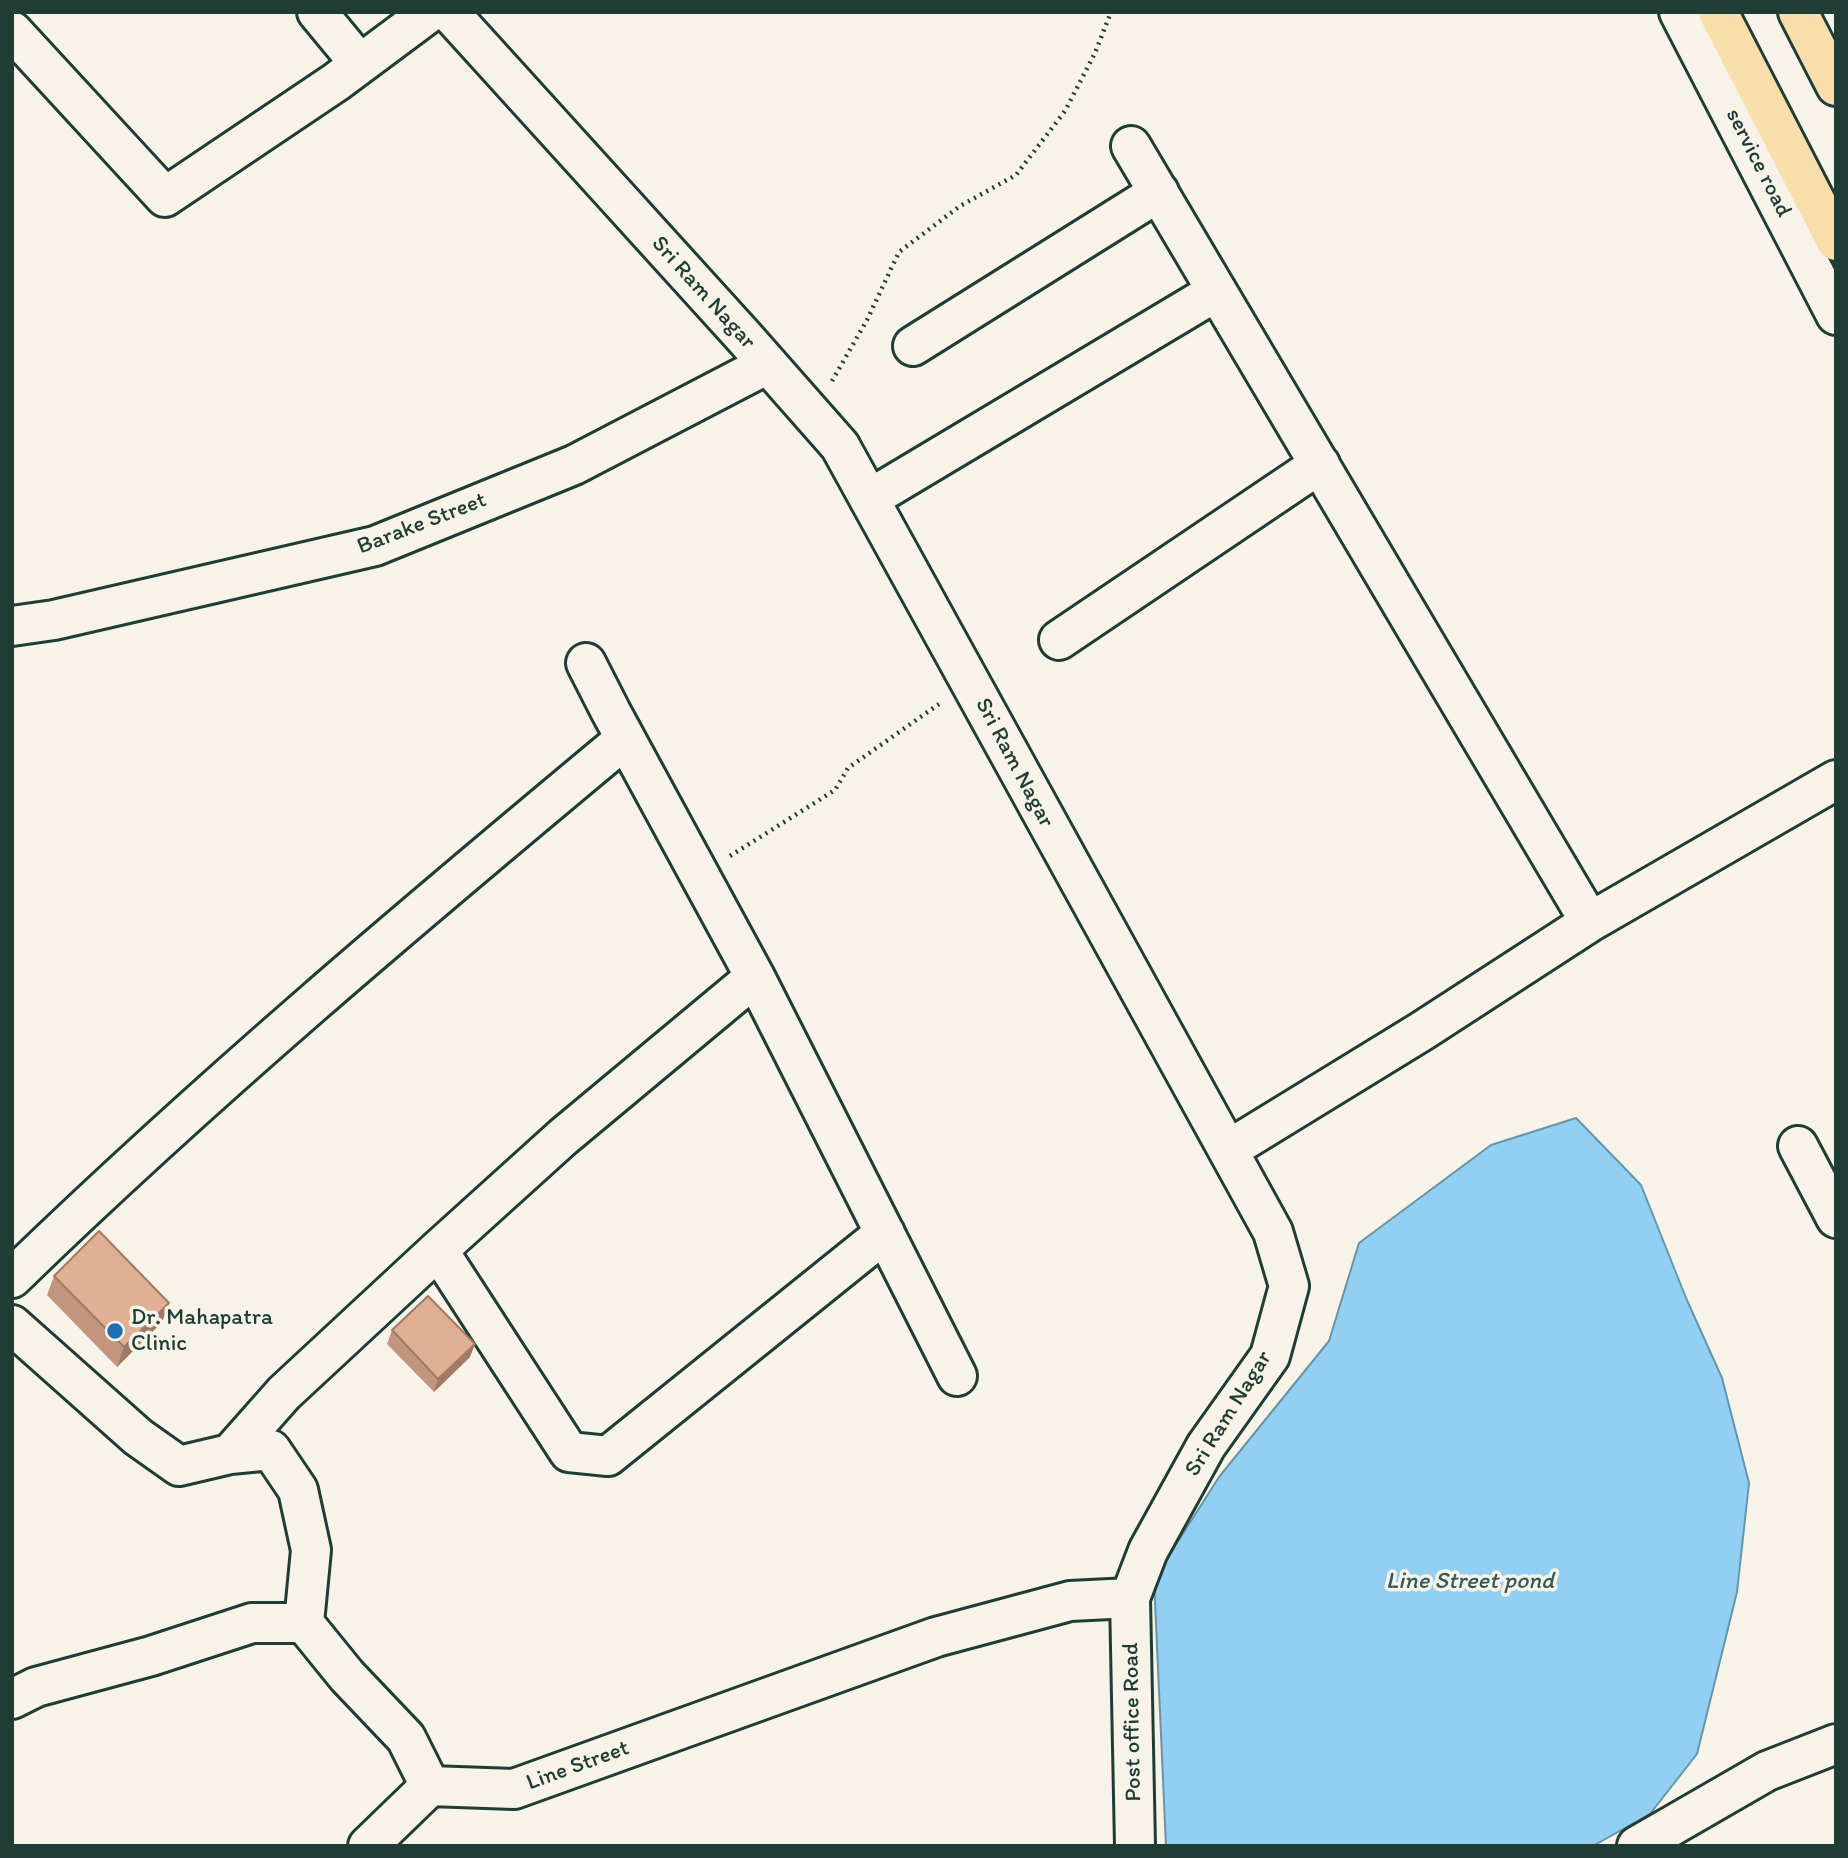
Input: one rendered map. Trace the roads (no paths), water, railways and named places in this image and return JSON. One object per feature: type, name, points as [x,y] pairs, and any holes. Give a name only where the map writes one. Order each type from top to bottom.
[{"type":"highway","points":[[1718,12],[1836,241]]},
{"type":"highway","points":[[1798,12],[1836,86]]},
{"type":"street","points":[[317,12],[360,64]]},
{"type":"street","points":[[12,31],[165,197],[360,64],[430,12]]},
{"type":"street","name":"Sri Ram Nagar","points":[[449,12],[840,446],[1273,1232],[1289,1286],[1270,1356],[1206,1446],[1148,1551],[1130,1598]]},
{"type":"street","name":"service road","points":[[1679,12],[1836,314]]},
{"type":"street","points":[[1131,146],[1590,922]]},
{"type":"street","points":[[913,346],[1159,192]]},
{"type":"street","points":[[869,499],[1217,291]]},
{"type":"street","name":"Barake Street","points":[[12,626],[54,620],[375,546],[574,465],[768,364]]},
{"type":"street","points":[[1059,640],[1320,464]]},
{"type":"street","points":[[586,663],[755,977],[957,1376]]},
{"type":"street","points":[[12,1278],[187,1112],[484,856],[625,739]]},
{"type":"street","points":[[1228,1150],[1422,1031],[1590,922],[1836,780]]},
{"type":"street","points":[[230,1454],[284,1393],[438,1250],[563,1137],[755,977]]},
{"type":"street","points":[[1798,1146],[1836,1217]]},
{"type":"street","points":[[438,1250],[569,1452],[608,1456],[885,1233]]},
{"type":"street","points":[[12,1325],[138,1437],[179,1466],[230,1454],[271,1450],[298,1490],[311,1550],[304,1623],[346,1676],[406,1738],[430,1786],[368,1846]]},
{"type":"street","name":"Line Street","points":[[430,1786],[513,1789],[936,1637],[1070,1601],[1130,1598]]},
{"type":"street","name":"Post office Road","points":[[1130,1598],[1135,1846]]},
{"type":"street","points":[[12,1699],[36,1687],[151,1657],[252,1623],[304,1623]]},
{"type":"street","points":[[1637,1846],[1767,1771],[1836,1744]]},
{"type":"water","name":"Line Street pond","points":[[1576,1118],[1641,1185],[1686,1298],[1722,1378],[1749,1483],[1737,1592],[1697,1754],[1650,1814],[1593,1846],[1166,1846],[1154,1579],[1219,1477],[1329,1341],[1359,1243],[1491,1145]]},
{"type":"place","name":"Dr. Mahapatra Clinic","points":[[115,1331]]}]
